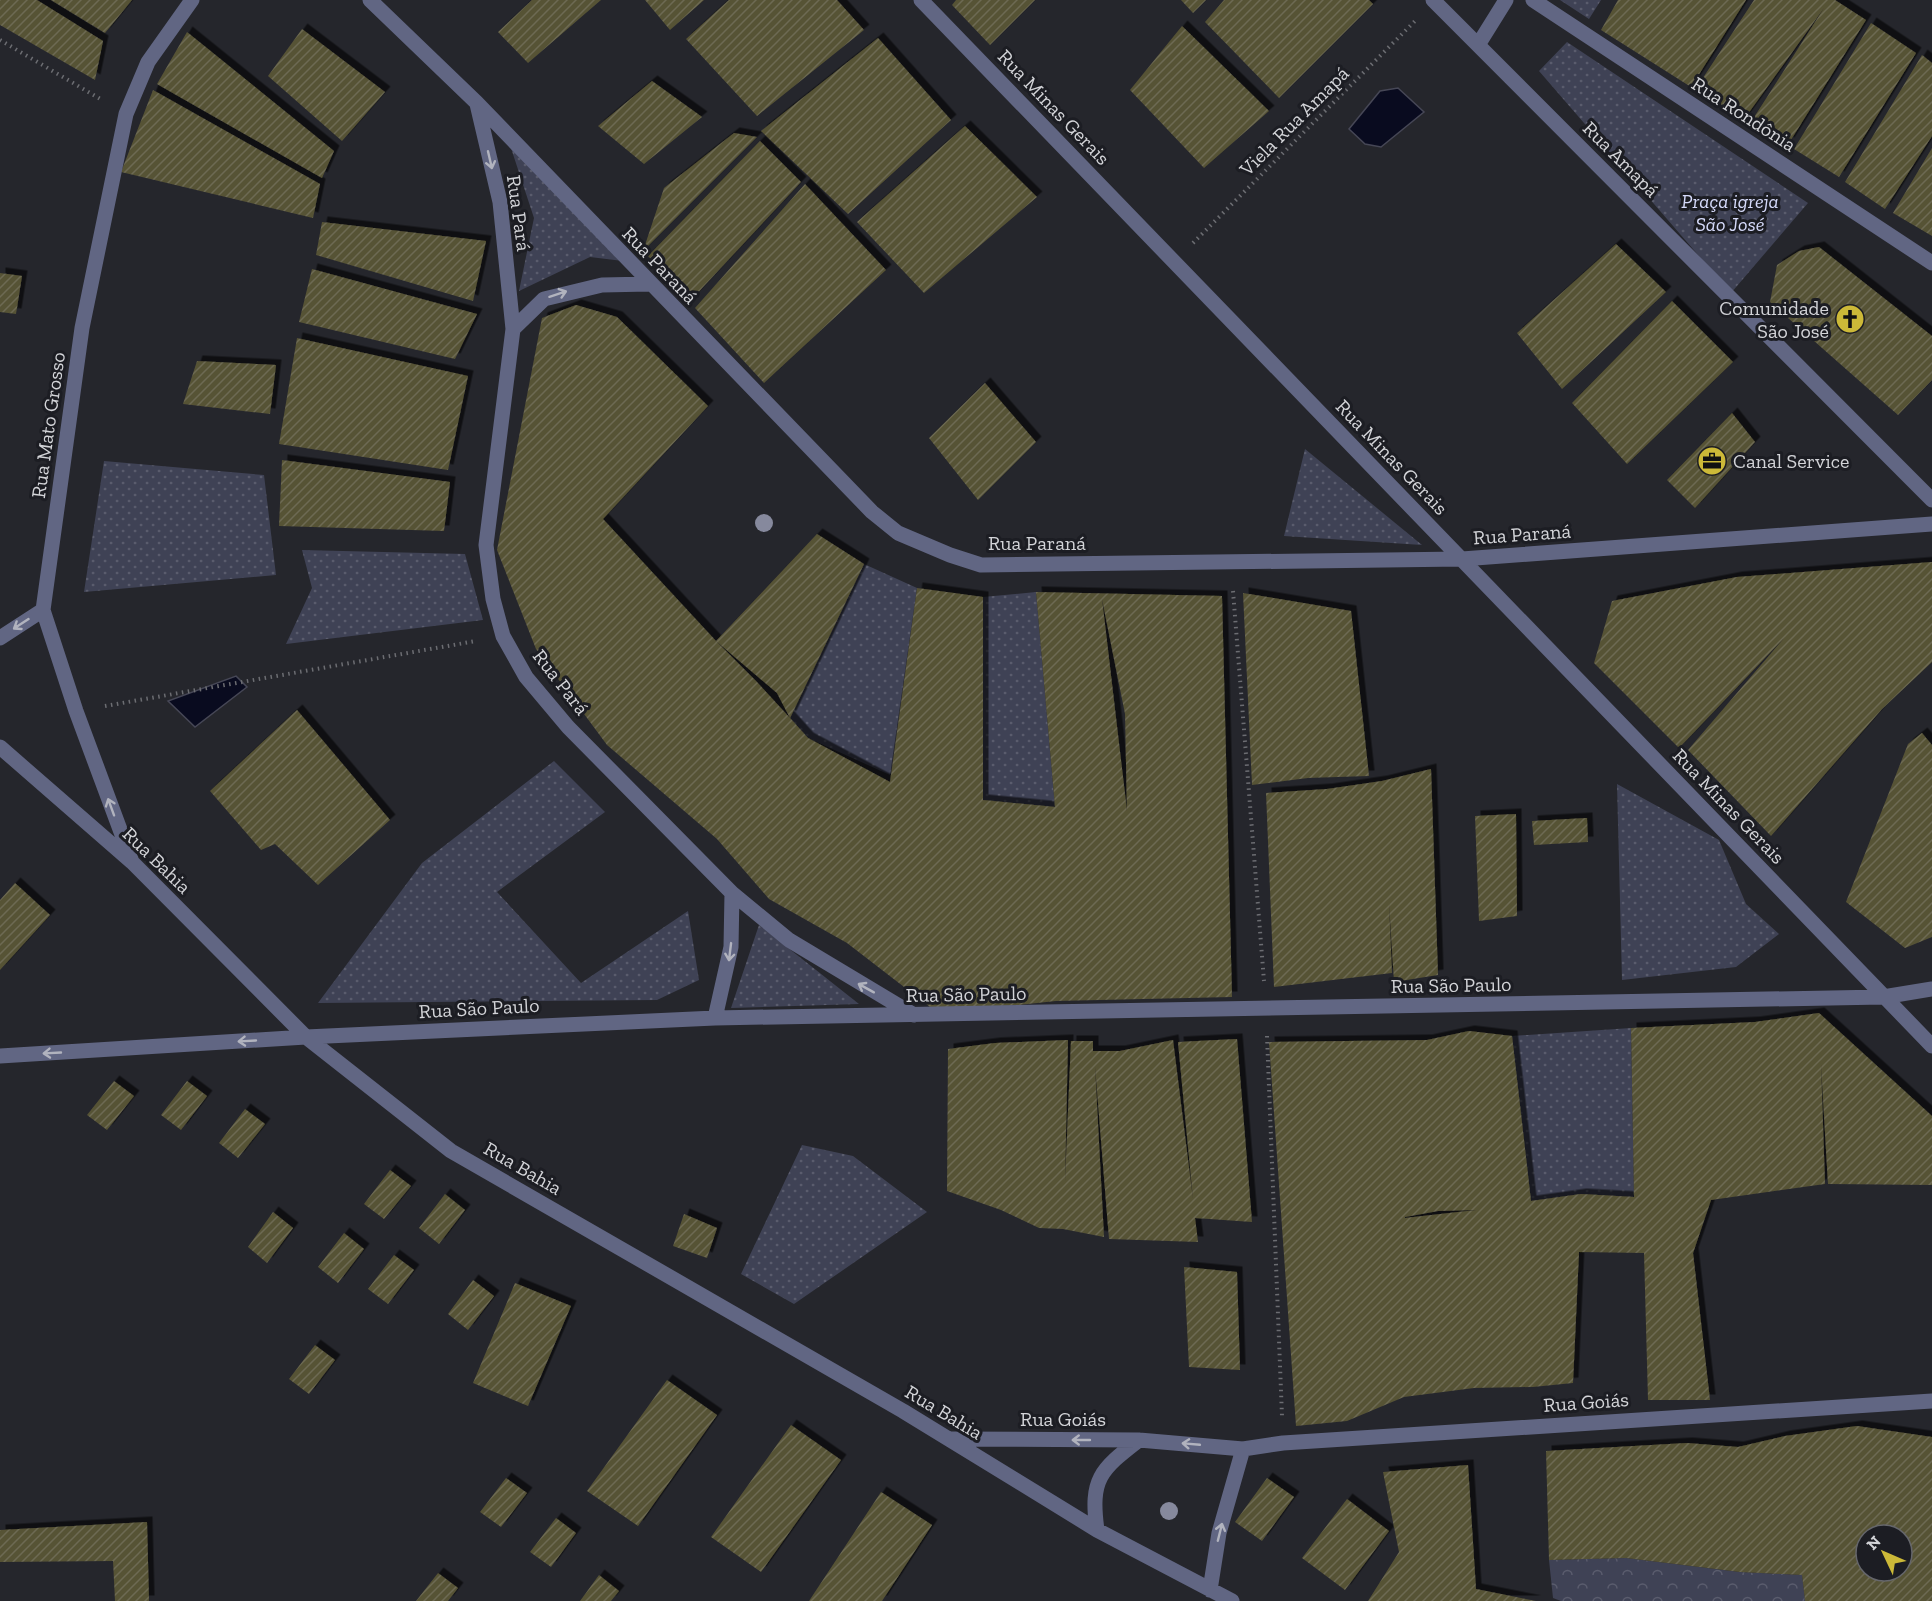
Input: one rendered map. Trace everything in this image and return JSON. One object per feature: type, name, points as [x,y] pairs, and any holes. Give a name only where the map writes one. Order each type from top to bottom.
[{"type":"street","name":"Rua Mato Grosso","points":[[132,862],[76,711],[43,610],[82,328],[126,114],[148,62],[192,0]]},
{"type":"street","name":"Rua Paraná","points":[[370,0],[477,103],[649,284],[872,512],[898,533],[950,555],[981,565],[1462,559],[1932,524]]},
{"type":"street","name":"Rua Minas Gerais","points":[[921,0],[1932,1046]]},
{"type":"street","points":[[1478,45],[1506,0]]},
{"type":"street","name":"Rua Rondônia","points":[[1533,0],[1932,263]]},
{"type":"street","name":"Rua Amapá","points":[[1434,1],[1932,500]]},
{"type":"street","name":"Rua Pará","points":[[477,103],[500,202],[513,329],[486,545],[493,599],[503,636],[526,677],[568,727],[732,893],[789,940],[917,1016]]},
{"type":"street","points":[[513,329],[544,299],[569,291],[602,285],[649,284]]},
{"type":"street","points":[[0,638],[43,610]]},
{"type":"street","name":"Rua Bahia","points":[[0,747],[132,862],[306,1037],[451,1151],[951,1439],[1096,1530],[1210,1590]]},
{"type":"street","points":[[715,1018],[731,947],[732,893]]},
{"type":"street","name":"Rua São Paulo","points":[[0,1056],[306,1037],[715,1018],[1266,1010],[1883,997],[1932,989]]},
{"type":"street","name":"Rua Goiás","points":[[951,1439],[1139,1440],[1243,1449],[1283,1443],[1932,1401]]},
{"type":"street","points":[[1096,1530],[1093,1502],[1097,1482],[1108,1465],[1139,1440]]},
{"type":"street","points":[[1232,1601],[1210,1590],[1219,1533],[1243,1449]]},
{"type":"path","name":"Viela Rua Amapá","points":[[1174,262],[1434,1]]},
{"type":"path","points":[[0,40],[126,114]]},
{"type":"path","points":[[1231,563],[1266,1010],[1283,1443]]},
{"type":"path","points":[[76,711],[503,636]]},
{"type":"green space","points":[[1560,0],[1601,0],[1589,19]]},
{"type":"green space","name":"Praça igreja São José","points":[[1567,42],[1808,203],[1731,293],[1539,71]]},
{"type":"green space","points":[[509,142],[623,261],[590,257],[519,291],[534,218]]},
{"type":"green space","points":[[1305,449],[1422,545],[1284,536]]},
{"type":"green space","points":[[104,461],[264,475],[276,575],[84,592]]},
{"type":"green space","points":[[302,550],[465,554],[483,620],[286,644],[312,588]]},
{"type":"green space","points":[[864,564],[917,588],[890,775],[808,738],[790,718]]},
{"type":"green space","points":[[1036,592],[1055,807],[983,800],[983,597]]},
{"type":"green space","points":[[554,761],[605,812],[497,892],[581,983],[688,911],[699,980],[657,1000],[318,1003],[422,863]]},
{"type":"green space","points":[[1617,784],[1719,840],[1746,904],[1779,934],[1736,967],[1622,980]]},
{"type":"green space","points":[[759,925],[859,1004],[731,1008]]},
{"type":"green space","points":[[1631,1028],[1634,1197],[1581,1194],[1531,1201],[1512,1036]]},
{"type":"green space","points":[[802,1145],[853,1156],[927,1212],[794,1304],[741,1274]]},
{"type":"green space","points":[[1626,1558],[1740,1572],[1802,1575],[1805,1601],[1561,1601],[1553,1598],[1549,1560]]},
{"type":"shaded area","points":[[1398,88],[1424,112],[1381,147],[1365,144],[1349,129],[1380,91]]},
{"type":"shaded area","points":[[236,676],[247,687],[195,727],[168,701]]},
{"type":"building","points":[[0,0],[37,0],[103,41],[95,80],[0,25]]},
{"type":"building","points":[[51,0],[132,0],[105,33]]},
{"type":"building","points":[[532,0],[601,0],[528,63],[498,32]]},
{"type":"building","points":[[645,0],[704,0],[670,30]]},
{"type":"building","points":[[729,0],[837,0],[864,30],[757,116],[686,39]]},
{"type":"building","points":[[956,0],[1035,0],[990,45],[952,5]]},
{"type":"building","points":[[1181,0],[1206,0],[1193,13]]},
{"type":"building","points":[[1224,0],[1369,0],[1373,4],[1279,98],[1205,22]]},
{"type":"building","points":[[1618,0],[1746,0],[1691,87],[1601,30]]},
{"type":"building","points":[[1754,0],[1835,0],[1866,20],[1789,143],[1751,122],[1824,8],[1745,118],[1695,90]]},
{"type":"building","points":[[1871,23],[1916,53],[1839,177],[1794,149]]},
{"type":"building","points":[[1182,26],[1269,111],[1204,168],[1130,90]]},
{"type":"building","points":[[302,29],[385,92],[342,141],[268,76]]},
{"type":"building","points":[[187,32],[334,151],[322,178],[157,84]]},
{"type":"building","points":[[878,38],[951,120],[848,214],[761,131]]},
{"type":"building","points":[[1922,55],[1932,63],[1932,136],[1885,209],[1845,182]]},
{"type":"building","points":[[652,81],[702,117],[644,164],[598,126]]},
{"type":"building","points":[[153,90],[320,184],[313,218],[121,172]]},
{"type":"building","points":[[965,126],[1037,197],[924,293],[857,222]]},
{"type":"building","points":[[734,133],[757,137],[643,251],[664,188]]},
{"type":"building","points":[[760,141],[801,182],[690,301],[648,256]]},
{"type":"building","points":[[1932,148],[1932,236],[1893,213]]},
{"type":"building","points":[[805,184],[886,270],[764,383],[695,308]]},
{"type":"building","points":[[322,222],[486,241],[473,301],[316,255]]},
{"type":"building","points":[[1616,244],[1666,292],[1562,389],[1517,333]]},
{"type":"building","name":"Comunidade São José","points":[[1819,247],[1932,336],[1932,380],[1898,415],[1770,302],[1777,265],[1799,251]]},
{"type":"building","points":[[312,269],[477,314],[455,359],[299,322]]},
{"type":"building","points":[[0,273],[22,276],[16,314],[0,312]]},
{"type":"building","points":[[1672,301],[1733,362],[1627,464],[1572,403]]},
{"type":"building","points":[[576,305],[617,317],[708,406],[603,519],[808,738],[890,782],[917,588],[983,597],[983,800],[1055,807],[1036,592],[1222,596],[1232,997],[1056,1001],[990,1008],[930,1007],[847,943],[769,899],[717,839],[607,745],[536,649],[497,550],[542,318]],"holes":[[[1102,599],[1125,714],[1127,811]]]},
{"type":"building","points":[[297,338],[468,376],[448,470],[279,444]]},
{"type":"building","points":[[197,361],[276,365],[270,414],[183,404]]},
{"type":"building","points":[[985,383],[1036,442],[978,500],[929,438]]},
{"type":"building","name":"Canal Service","points":[[1732,413],[1755,442],[1695,508],[1667,480]]},
{"type":"building","points":[[282,460],[450,482],[444,531],[279,526]]},
{"type":"building","points":[[817,534],[864,564],[790,718],[777,693],[716,641]]},
{"type":"building","points":[[1932,562],[1932,662],[1882,709],[1771,836],[1688,750],[1785,637],[1679,748],[1594,663],[1612,601],[1737,577]]},
{"type":"building","points":[[1243,593],[1351,611],[1369,776],[1308,778],[1252,785]]},
{"type":"building","points":[[297,710],[390,820],[318,885],[275,844],[261,850],[210,791]]},
{"type":"building","points":[[1922,733],[1932,745],[1932,937],[1905,948],[1846,902],[1908,744]]},
{"type":"building","points":[[1431,769],[1438,975],[1394,982],[1389,903],[1392,973],[1274,987],[1266,793],[1327,789],[1382,781]]},
{"type":"building","points":[[1516,814],[1517,916],[1479,921],[1475,816]]},
{"type":"building","points":[[1587,818],[1588,842],[1534,845],[1532,821]]},
{"type":"building","points":[[15,883],[50,915],[0,970],[0,900]]},
{"type":"building","points":[[1819,1013],[1932,1116],[1932,1185],[1828,1184],[1821,1064],[1825,1184],[1711,1200],[1693,1253],[1710,1400],[1648,1400],[1644,1253],[1579,1252],[1573,1383],[1533,1387],[1474,1388],[1404,1397],[1347,1421],[1296,1426],[1269,1042],[1427,1040],[1469,1031],[1512,1036],[1531,1201],[1581,1194],[1634,1197],[1631,1028],[1755,1022]],"holes":[[[1476,1210],[1405,1218],[1438,1211]]]},
{"type":"building","points":[[1237,1039],[1252,1222],[1195,1218],[1198,1242],[1109,1239],[1095,1066],[1104,1237],[1063,1229],[1039,1228],[1001,1210],[947,1191],[948,1049],[995,1043],[1068,1040],[1065,1182],[1071,1041],[1093,1041],[1093,1051],[1120,1051],[1173,1040],[1193,1199],[1178,1042]]},
{"type":"building","points":[[114,1081],[134,1096],[107,1130],[87,1115]]},
{"type":"building","points":[[187,1081],[207,1096],[181,1130],[161,1115]]},
{"type":"building","points":[[245,1109],[265,1124],[238,1158],[219,1143]]},
{"type":"building","points":[[390,1170],[411,1186],[384,1219],[364,1204]]},
{"type":"building","points":[[445,1194],[465,1210],[439,1244],[419,1228]]},
{"type":"building","points":[[273,1212],[293,1228],[267,1263],[248,1247]]},
{"type":"building","points":[[684,1214],[717,1228],[707,1258],[673,1246]]},
{"type":"building","points":[[344,1233],[364,1249],[338,1283],[318,1267]]},
{"type":"building","points":[[394,1255],[414,1270],[388,1304],[368,1289]]},
{"type":"building","points":[[1184,1267],[1237,1272],[1240,1370],[1189,1367]]},
{"type":"building","points":[[473,1280],[494,1296],[468,1330],[448,1314]]},
{"type":"building","points":[[515,1283],[571,1306],[528,1406],[473,1383]]},
{"type":"building","points":[[315,1345],[335,1360],[309,1394],[289,1379]]},
{"type":"building","points":[[667,1380],[717,1415],[638,1526],[587,1491]]},
{"type":"building","points":[[791,1425],[841,1460],[761,1572],[711,1537]]},
{"type":"building","points":[[1857,1426],[1932,1437],[1932,1601],[1805,1601],[1802,1575],[1740,1572],[1626,1558],[1549,1560],[1546,1451],[1687,1443],[1738,1447],[1785,1436]]},
{"type":"building","points":[[1468,1465],[1476,1589],[1536,1601],[1368,1601],[1399,1552],[1383,1472]]},
{"type":"building","points":[[506,1478],[527,1493],[501,1527],[480,1512]]},
{"type":"building","points":[[1267,1478],[1294,1497],[1262,1541],[1235,1522]]},
{"type":"building","points":[[881,1492],[932,1525],[882,1601],[809,1601]]},
{"type":"building","points":[[1347,1499],[1389,1531],[1345,1590],[1302,1558]]},
{"type":"building","points":[[556,1518],[576,1533],[551,1567],[530,1552]]},
{"type":"building","points":[[147,1522],[149,1601],[115,1601],[113,1561],[0,1562],[0,1530]]},
{"type":"building","points":[[438,1573],[458,1588],[448,1601],[416,1601]]},
{"type":"building","points":[[599,1575],[619,1591],[611,1601],[580,1601]]},
{"type":"place","name":"Comunidade São José","points":[[1850,319]]},
{"type":"place","name":"Canal Service","points":[[1712,461]]}]
